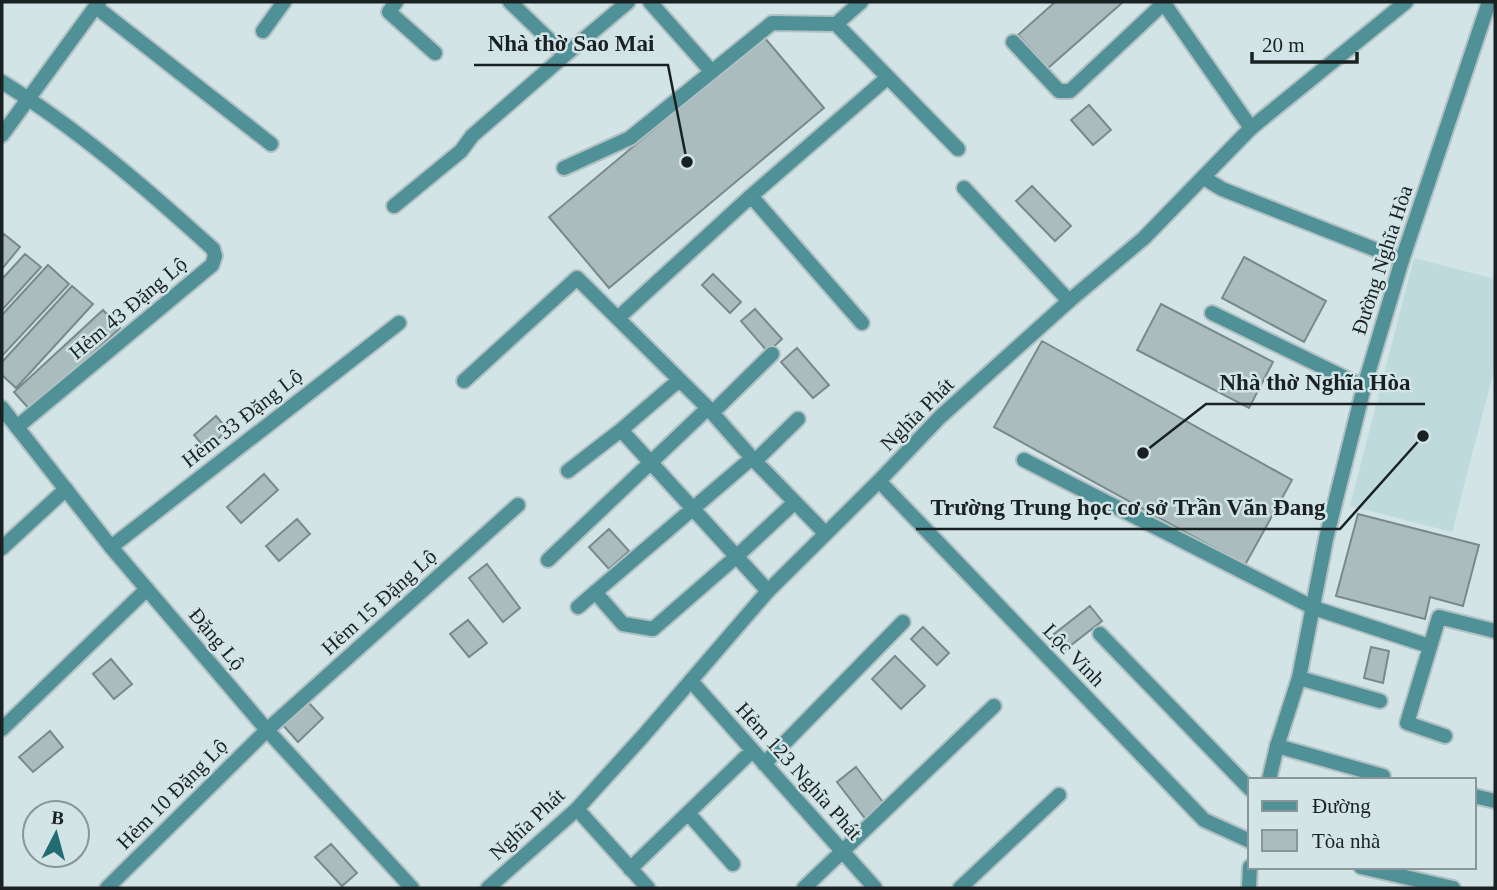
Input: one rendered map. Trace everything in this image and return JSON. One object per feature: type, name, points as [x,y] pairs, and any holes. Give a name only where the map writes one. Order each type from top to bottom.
[{"type":"street","points":[[263,31],[284,2]]},
{"type":"street","points":[[396,2],[389,12],[435,53]]},
{"type":"street","points":[[510,2],[565,55]]},
{"type":"street","points":[[394,206],[461,151],[472,136],[628,2]]},
{"type":"street","points":[[650,2],[712,72]]},
{"type":"street","points":[[564,167],[630,138],[772,23],[836,24],[861,2]]},
{"type":"street","points":[[1013,42],[1059,91],[1070,91],[1164,2],[1251,128]]},
{"type":"street","name":"Nghĩa Phát","points":[[488,888],[577,809],[768,590],[940,417],[1069,301],[1144,238],[1251,128],[1406,2]]},
{"type":"street","points":[[2,135],[97,4],[271,144]]},
{"type":"street","name":"Đường Nghĩa Hòa","points":[[1269,778],[1299,678],[1326,539],[1363,387],[1402,260],[1490,11]]},
{"type":"street","points":[[836,24],[958,149]]},
{"type":"street","points":[[618,318],[751,196],[887,78]]},
{"type":"street","points":[[2,82],[27,98]]},
{"type":"street","name":"Hẻm 43 Đặng Lộ","points":[[17,427],[212,265],[215,256],[213,249],[143,185],[27,98]]},
{"type":"street","points":[[1204,178],[1223,189],[1402,260]]},
{"type":"street","points":[[964,188],[1069,301]]},
{"type":"street","points":[[751,196],[862,323]]},
{"type":"street","points":[[464,382],[578,278],[710,411],[825,533]]},
{"type":"street","points":[[1212,313],[1363,387]]},
{"type":"street","name":"Hẻm 33 Đặng Lộ","points":[[111,547],[399,323]]},
{"type":"street","points":[[548,560],[650,462],[772,354]]},
{"type":"street","points":[[568,471],[678,381]]},
{"type":"street","name":"Đặng Lộ","points":[[2,408],[111,547],[267,730],[412,888]]},
{"type":"street","points":[[578,607],[798,419]]},
{"type":"street","points":[[621,430],[768,590]]},
{"type":"street","points":[[1024,460],[1314,608],[1429,646]]},
{"type":"street","name":"Lộc Vinh","points":[[879,481],[1204,820],[1248,840]]},
{"type":"street","points":[[2,548],[66,489]]},
{"type":"street","points":[[595,592],[623,624],[653,629],[795,502]]},
{"type":"street","name":"Hẻm 15 Đặng Lộ","points":[[267,730],[518,505]]},
{"type":"street","points":[[2,729],[147,589]]},
{"type":"street","points":[[1445,736],[1407,723],[1439,617],[1495,631]]},
{"type":"street","points":[[764,764],[903,622]]},
{"type":"street","points":[[1100,634],[1248,787]]},
{"type":"street","points":[[1299,678],[1380,701]]},
{"type":"street","name":"Hẻm 123 Nghĩa Phát","points":[[691,681],[875,888]]},
{"type":"street","points":[[804,888],[994,706]]},
{"type":"street","name":"Hẻm 10 Đặng Lộ","points":[[107,888],[267,730]]},
{"type":"street","points":[[1277,746],[1383,776]]},
{"type":"street","points":[[630,869],[752,751]]},
{"type":"street","points":[[960,888],[1059,795]]},
{"type":"street","points":[[1476,796],[1495,801]]},
{"type":"street","points":[[577,809],[648,888]]},
{"type":"street","points":[[688,813],[733,864]]},
{"type":"street","points":[[1249,888],[1250,869]]},
{"type":"street","points":[[1370,869],[1453,888]]},
{"type":"shaded area","points":[[1414,258],[1495,279],[1495,366],[1452,532],[1350,506]]},
{"type":"building","points":[[1055,2],[1123,2],[1048,68],[1018,35]]},
{"type":"building","points":[[764,37],[824,108],[609,288],[549,217]]},
{"type":"building","points":[[1089,105],[1111,130],[1093,145],[1071,120]]},
{"type":"building","points":[[1032,186],[1071,226],[1055,241],[1016,201]]},
{"type":"building","points":[[4,234],[20,247],[2,269],[2,237]]},
{"type":"building","points":[[25,254],[41,267],[2,310],[2,279]]},
{"type":"building","points":[[1244,257],[1326,301],[1304,342],[1222,298]]},
{"type":"building","points":[[48,265],[69,284],[2,356],[2,315]]},
{"type":"building","points":[[713,274],[741,302],[730,313],[702,285]]},
{"type":"building","points":[[72,286],[93,304],[16,388],[2,375],[2,362]]},
{"type":"building","points":[[1161,304],[1273,362],[1249,408],[1137,350]]},
{"type":"building","points":[[755,309],[782,339],[768,352],[741,321]]},
{"type":"building","points":[[103,310],[120,328],[31,411],[14,392]]},
{"type":"building","points":[[1042,341],[1292,480],[1245,565],[994,427]]},
{"type":"building","points":[[797,348],[829,385],[813,398],[781,362]]},
{"type":"building","points":[[216,416],[228,430],[206,449],[194,435]]},
{"type":"building","points":[[264,474],[278,490],[241,523],[227,507]]},
{"type":"building","points":[[1358,514],[1479,545],[1463,606],[1430,597],[1425,619],[1336,596]]},
{"type":"building","points":[[297,519],[310,534],[279,561],[266,546]]},
{"type":"building","points":[[609,529],[629,551],[609,569],[589,547]]},
{"type":"building","points":[[487,564],[520,608],[503,622],[469,578]]},
{"type":"building","points":[[1090,606],[1102,621],[1066,649],[1054,634]]},
{"type":"building","points":[[468,620],[487,643],[469,657],[450,634]]},
{"type":"building","points":[[923,627],[949,653],[937,665],[911,639]]},
{"type":"building","points":[[1371,647],[1389,651],[1383,683],[1364,678]]},
{"type":"building","points":[[895,656],[925,686],[901,709],[872,679]]},
{"type":"building","points":[[111,659],[132,684],[114,699],[93,674]]},
{"type":"building","points":[[308,702],[323,718],[298,742],[282,724]]},
{"type":"building","points":[[50,731],[63,747],[33,772],[19,757]]},
{"type":"building","points":[[856,767],[886,806],[867,821],[837,782]]},
{"type":"building","points":[[331,844],[357,873],[342,886],[315,857]]},
{"type":"place","name":"Nhà thờ Sao Mai","points":[[687,162]]},
{"type":"place","name":"Trường Trung học cơ sở Trần Văn Đang","points":[[1423,436]]},
{"type":"place","name":"Nhà thờ Nghĩa Hòa","points":[[1143,453]]}]
